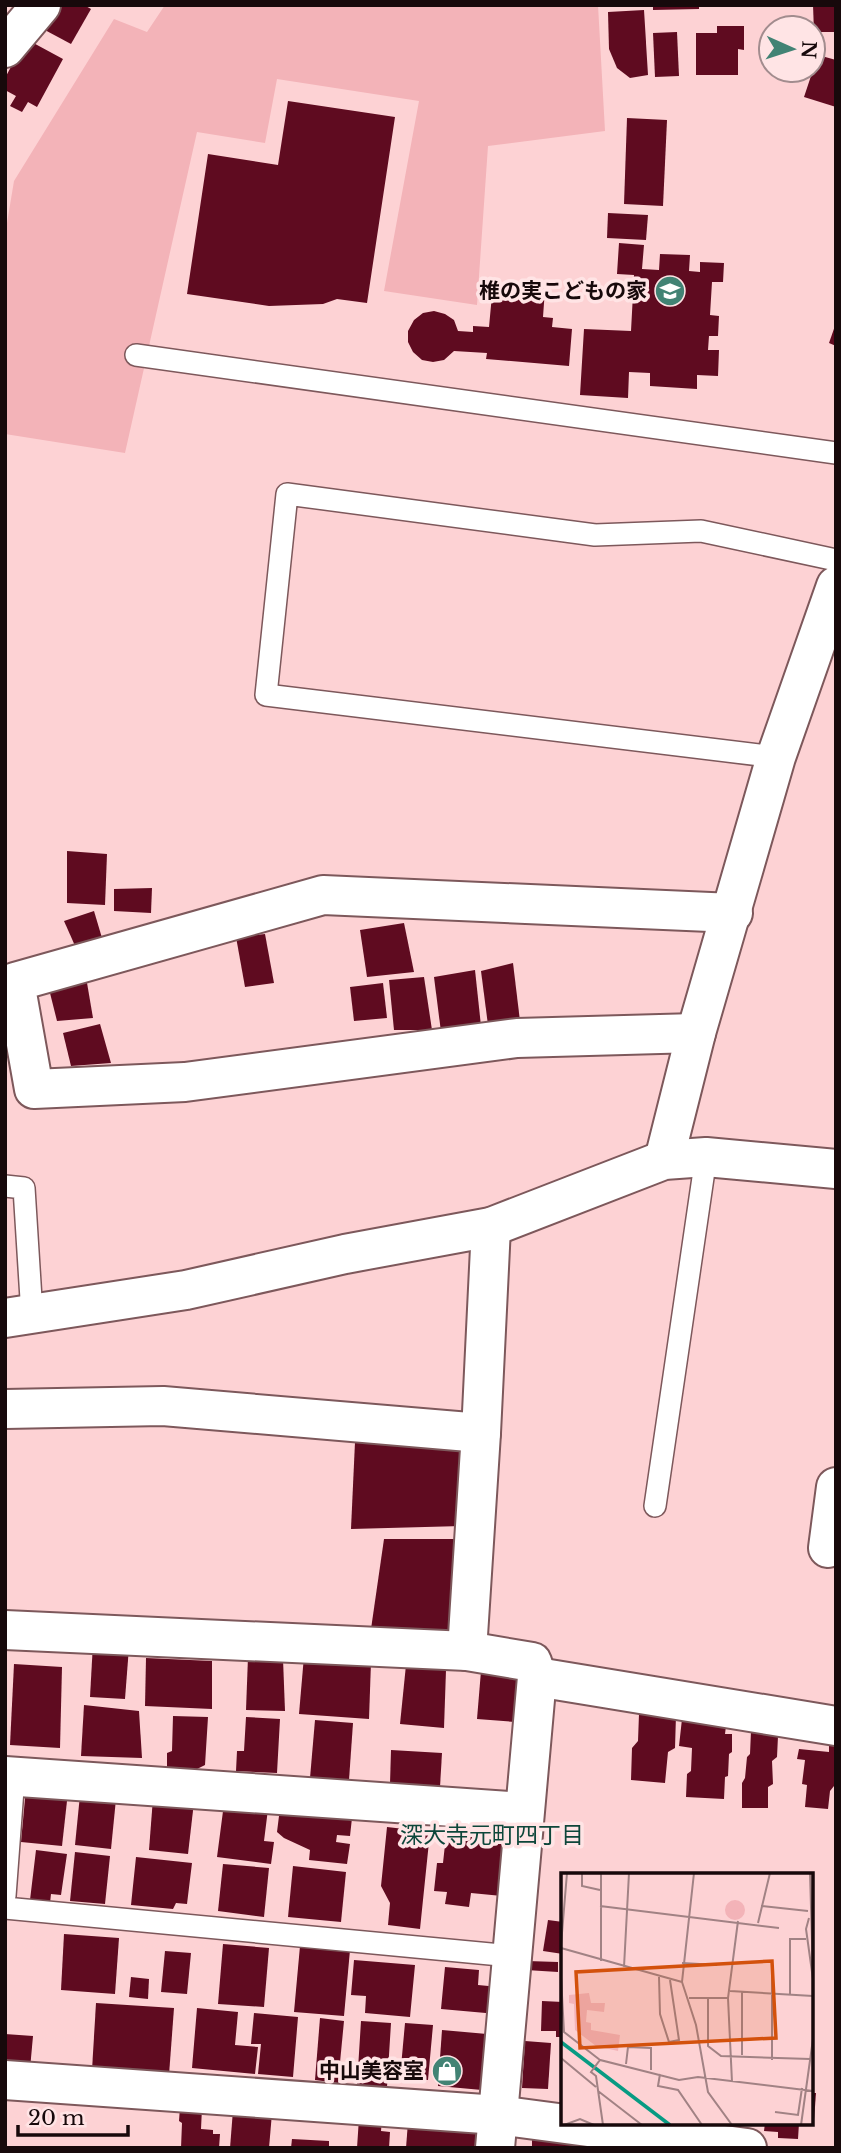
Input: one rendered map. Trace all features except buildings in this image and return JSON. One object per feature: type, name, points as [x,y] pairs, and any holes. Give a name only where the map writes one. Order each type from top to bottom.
[{"type":"street","points":[[5,48],[41,5]]},
{"type":"street","points":[[664,1160],[696,1033],[733,913],[776,757],[836,586]]},
{"type":"street","points":[[696,1033],[517,1038],[185,1082],[34,1089],[15,982],[323,895],[733,913]]},
{"type":"street","points":[[19,1316],[186,1290],[345,1254],[491,1227],[664,1160],[706,1157],[836,1169]]},
{"type":"street","points":[[467,1651],[491,1227]]},
{"type":"street","points":[[5,1409],[163,1406],[481,1433]]},
{"type":"street","points":[[828,1548],[836,1487]]},
{"type":"street","points":[[5,1630],[467,1651],[532,1662],[537,1677],[496,2132]]},
{"type":"street","points":[[537,1677],[836,1726]]},
{"type":"street","points":[[10,1776],[524,1812]]},
{"type":"street","points":[[5,2080],[496,2132],[747,2148]]},
{"type":"lane","points":[[135,355],[836,453]]},
{"type":"lane","points":[[776,757],[266,695],[287,494],[594,535],[701,531],[836,560]]},
{"type":"lane","points":[[655,1506],[706,1157]]},
{"type":"lane","points":[[5,1186],[24,1188],[19,1316]]},
{"type":"lane","points":[[5,1896],[10,1776]]},
{"type":"lane","points":[[5,1908],[512,1956]]},
{"type":"shaded area","points":[[165,5],[598,5],[605,131],[488,146],[477,305],[384,291],[419,101],[277,79],[265,143],[197,132],[125,453],[5,434],[5,235],[14,181],[114,19],[147,32]]},
{"type":"place","name":"椎の実こどもの家","points":[[670,291]]},
{"type":"place","name":"中山美容室","points":[[447,2071]]},
{"type":"district","name":"深大寺元町四丁目","points":[[492,1835]]}]
